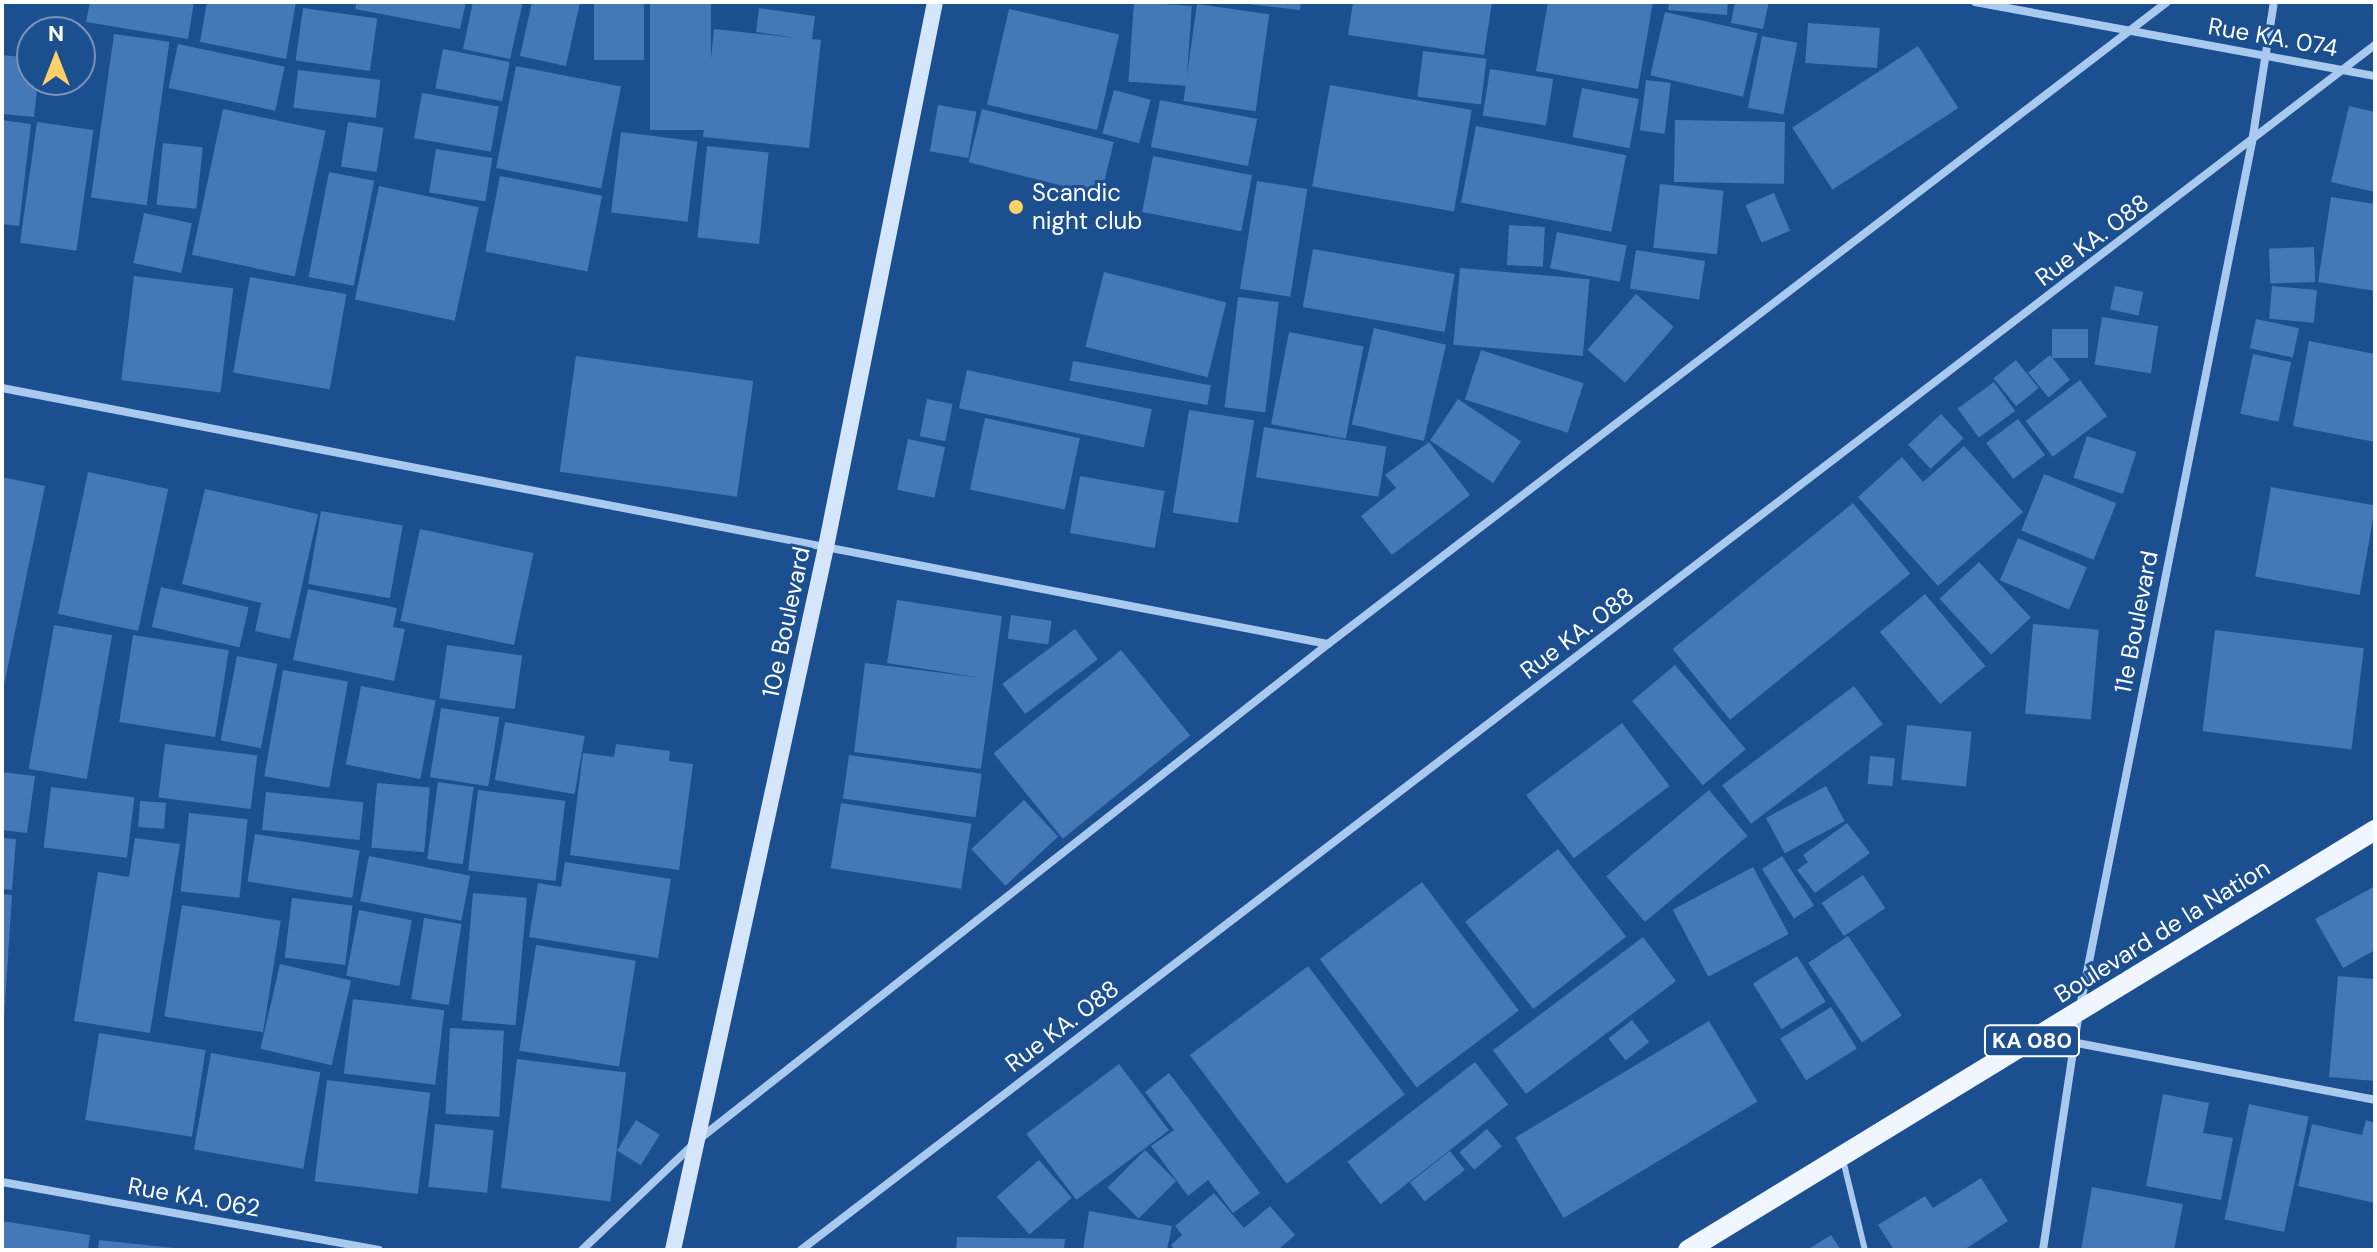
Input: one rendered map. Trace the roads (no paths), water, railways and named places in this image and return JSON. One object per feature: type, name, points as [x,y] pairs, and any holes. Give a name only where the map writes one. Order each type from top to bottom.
[{"type":"main road","name":"10e Boulevard","points":[[673,1250],[826,547],[935,2]]},
{"type":"main road","name":"Boulevard de la Nation","points":[[1688,1250],[2375,830]]},
{"type":"street","name":"Rue KA. 074","points":[[1975,2],[2375,76]]},
{"type":"street","points":[[582,1250],[698,1140],[1328,644],[2167,2]]},
{"type":"street","name":"11e Boulevard","points":[[2043,1250],[2077,1043],[2079,1012],[2252,142],[2274,2]]},
{"type":"street","name":"Rue KA. 088","points":[[801,1250],[2375,45]]},
{"type":"street","points":[[2,388],[1328,644]]},
{"type":"street","points":[[2077,1043],[2375,1100]]},
{"type":"street","name":"Rue KA. 062","points":[[2,1182],[379,1250]]},
{"type":"lane","points":[[1842,1156],[1865,1250]]},
{"type":"place","name":"Scandic night club","points":[[1016,207]]}]
